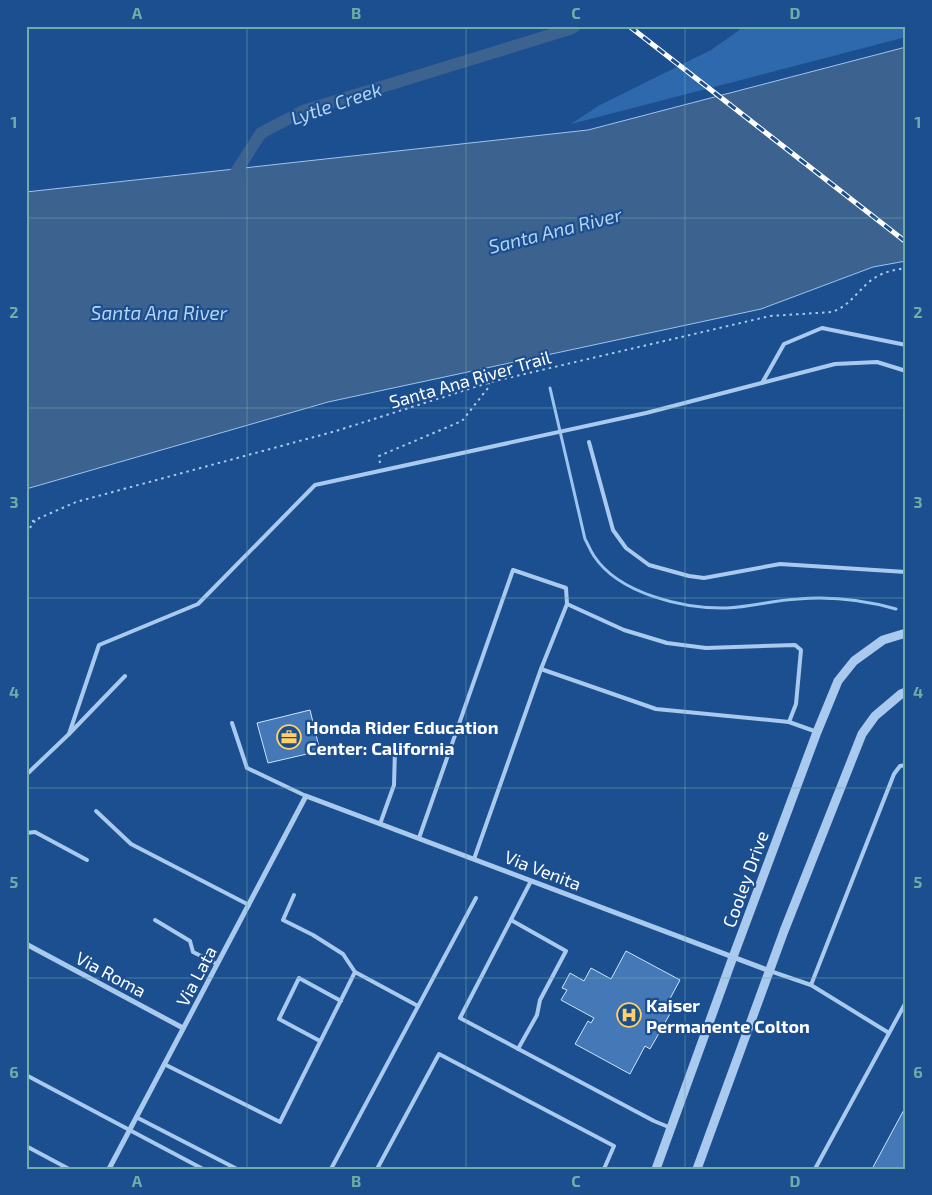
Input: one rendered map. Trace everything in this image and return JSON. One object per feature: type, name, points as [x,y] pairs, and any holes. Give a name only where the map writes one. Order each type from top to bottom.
[{"type":"street","name":"Cooley Drive","points":[[656,1169],[817,732],[838,682],[854,661],[883,640],[906,633]]},
{"type":"street","points":[[697,1169],[784,931],[862,734],[875,716],[906,692]]},
{"type":"street","name":"Via Venita","points":[[306,796],[770,971]]},
{"type":"street","name":"Via Lata","points":[[109,1169],[306,796]]},
{"type":"street","name":"Via Roma","points":[[26,944],[183,1028]]},
{"type":"lane","points":[[762,383],[784,344],[822,328],[906,345]]},
{"type":"lane","points":[[68,734],[99,645],[198,604],[315,485],[646,413],[835,364],[877,362],[906,371]]},
{"type":"lane","points":[[589,442],[613,530],[626,548],[649,565],[689,576],[704,578],[780,564],[906,572]]},
{"type":"lane","points":[[419,838],[513,570],[566,588],[567,604],[541,668],[474,859]]},
{"type":"lane","points":[[567,604],[624,630],[667,644],[706,648],[795,645],[800,650],[796,704],[789,722]]},
{"type":"lane","points":[[541,668],[656,710],[789,722],[817,732]]},
{"type":"lane","points":[[26,775],[125,676]]},
{"type":"lane","points":[[232,723],[246,768],[306,796]]},
{"type":"lane","points":[[380,824],[394,785],[395,749]]},
{"type":"lane","points":[[811,985],[894,774],[900,766],[906,765]]},
{"type":"lane","points":[[96,811],[131,844],[249,905]]},
{"type":"lane","points":[[26,833],[35,832],[87,860]]},
{"type":"lane","points":[[531,881],[460,1018],[654,1121],[671,1128]]},
{"type":"lane","points":[[294,895],[283,920],[313,935],[343,954],[355,972],[418,1006]]},
{"type":"lane","points":[[331,1169],[476,898]]},
{"type":"lane","points":[[155,920],[190,941],[193,952],[217,964]]},
{"type":"lane","points":[[511,920],[566,951],[540,1000],[537,1015],[518,1049]]},
{"type":"lane","points":[[770,971],[811,985],[889,1033]]},
{"type":"lane","points":[[164,1064],[280,1122],[355,972]]},
{"type":"lane","points":[[320,1041],[279,1019],[299,978],[341,1001]]},
{"type":"lane","points":[[815,1169],[906,1002]]},
{"type":"lane","points":[[377,1169],[439,1054],[614,1146],[604,1169]]},
{"type":"lane","points":[[26,1075],[203,1169]]},
{"type":"lane","points":[[136,1117],[237,1169]]},
{"type":"lane","points":[[26,1146],[69,1169]]},
{"type":"path","name":"Santa Ana River Trail","points":[[26,524],[76,502],[336,431],[490,383],[770,316],[832,312],[846,305],[876,276],[906,268]]},
{"type":"path","points":[[380,466],[378,456],[462,421],[490,383]]},
{"type":"path","name":"Santa Ana River Trail","points":[[26,533],[36,520]]},
{"type":"shaded area","points":[[745,26],[906,26],[906,37],[571,124],[598,106],[711,50]]},
{"type":"water","name":"Santa Ana River","points":[[906,47],[906,261],[873,267],[761,309],[328,402],[26,489],[26,192],[588,130]]},
{"type":"building","name":"Honda Rider Education Center: California","points":[[310,710],[320,751],[268,763],[257,723]]},
{"type":"building","name":"Kaiser Permanente Colton","points":[[626,951],[680,980],[665,1008],[671,1012],[650,1049],[645,1046],[630,1074],[575,1044],[588,1021],[591,1023],[594,1018],[561,1000],[567,990],[562,988],[570,973],[584,981],[591,968],[611,979]]},
{"type":"building","points":[[906,1106],[906,1169],[872,1169]]},
{"type":"waterway","name":"Lytle Creek","points":[[229,183],[261,133],[303,111],[575,26]]},
{"type":"waterway","points":[[542,353],[545,362]]},
{"type":"waterway","points":[[550,388],[585,539],[594,556],[605,569],[619,580],[654,597],[692,606],[710,608],[727,608],[811,598],[836,598],[872,603],[896,609]]},
{"type":"railway","points":[[629,26],[906,242]]},
{"type":"place","name":"Honda Rider Education Center: California","points":[[289,737]]},
{"type":"place","name":"Kaiser Permanente Colton","points":[[629,1015]]}]
